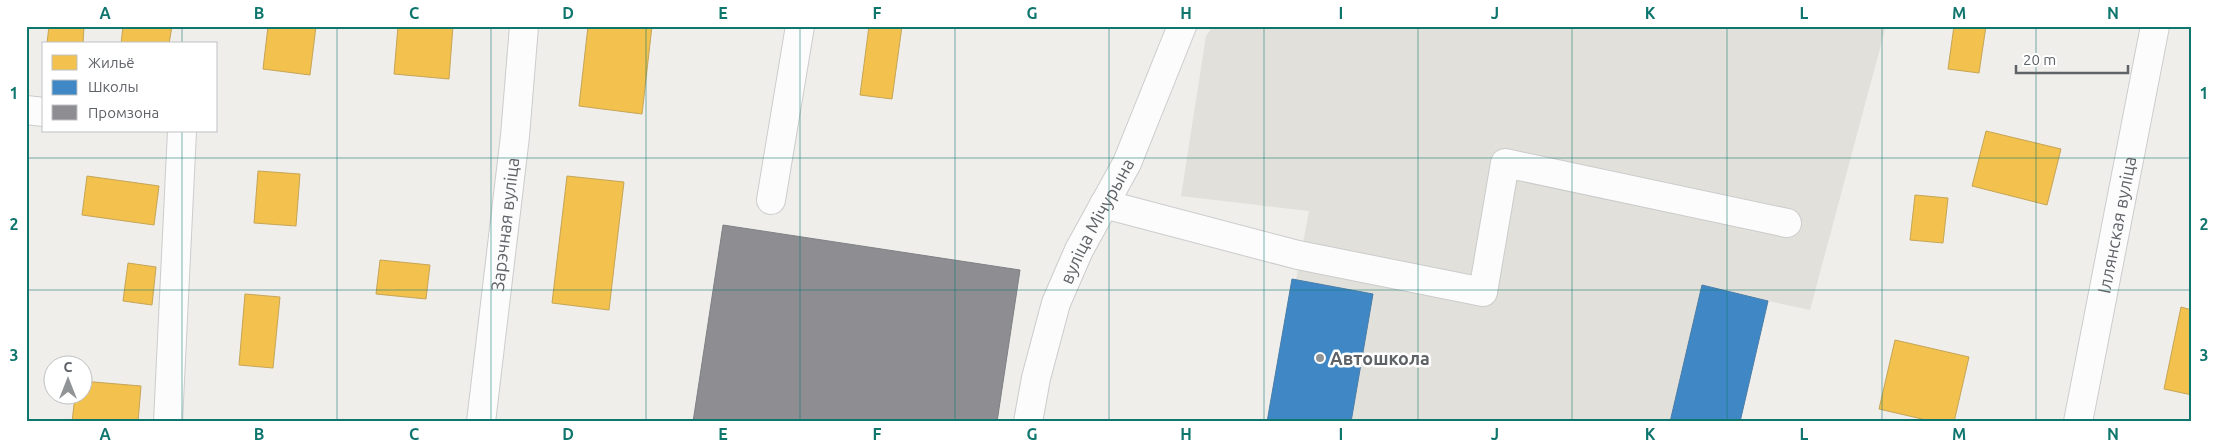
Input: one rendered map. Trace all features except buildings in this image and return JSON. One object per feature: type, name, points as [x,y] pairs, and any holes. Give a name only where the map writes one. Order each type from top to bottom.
[{"type":"street","name":"Зарэчная вуліца","points":[[481,422],[514,136],[524,26]]},
{"type":"street","points":[[771,200],[800,26]]},
{"type":"street","name":"вуліца Мічурына","points":[[1028,422],[1036,378],[1056,303],[1080,250],[1127,162],[1182,26]]},
{"type":"street","name":"Іллянская вуліца","points":[[2078,422],[2155,26]]},
{"type":"street","points":[[26,110],[42,112]]},
{"type":"street","points":[[168,422],[182,132]]},
{"type":"street","points":[[1104,204],[1298,255],[1483,292],[1505,163],[1787,223]]},
{"type":"shaded area","points":[[1213,26],[1886,26],[1810,310],[1768,301],[1740,422],[1269,422],[1309,211],[1181,196],[1206,36]]},
{"type":"place","name":"Автошкола","points":[[1320,358]]}]
